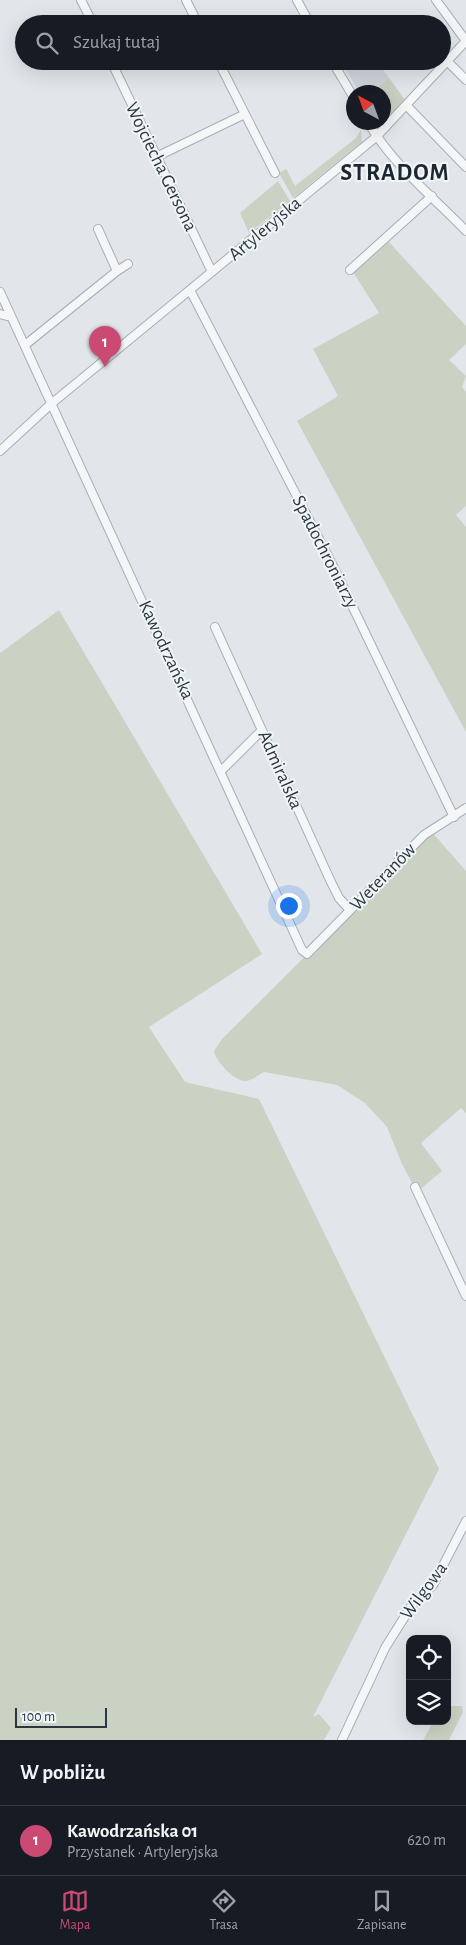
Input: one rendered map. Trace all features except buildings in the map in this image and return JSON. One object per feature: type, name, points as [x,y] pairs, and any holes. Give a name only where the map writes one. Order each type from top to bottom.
[{"type":"street","points":[[82,0],[89,15]]},
{"type":"street","points":[[186,0],[194,15]]},
{"type":"street","points":[[297,0],[306,15]]},
{"type":"street","points":[[436,0],[447,15]]},
{"type":"street","points":[[451,20],[466,41]]},
{"type":"street","name":"Artyleryjska","points":[[451,58],[466,41]]},
{"type":"street","points":[[451,66],[466,80]]},
{"type":"street","name":"Wojciecha Gersona","points":[[114,70],[212,272]]},
{"type":"street","points":[[225,70],[275,173]]},
{"type":"street","points":[[337,70],[346,85]]},
{"type":"street","name":"Artyleryjska","points":[[0,451],[51,404],[376,137],[440,70]]},
{"type":"street","points":[[407,106],[466,167]]},
{"type":"street","points":[[156,157],[245,114]]},
{"type":"street","points":[[372,130],[376,137],[466,231]]},
{"type":"street","points":[[350,270],[432,196]]},
{"type":"street","points":[[98,229],[116,270]]},
{"type":"street","points":[[26,345],[116,270],[128,264]]},
{"type":"street","name":"Spadochroniarzy","points":[[190,290],[332,564],[454,818]]},
{"type":"street","name":"Kawodrzańska","points":[[0,292],[221,770],[298,942],[307,954]]},
{"type":"street","points":[[0,314],[11,317]]},
{"type":"street","name":"Admiralska","points":[[214,627],[330,882],[339,898],[350,910]]},
{"type":"street","points":[[221,770],[262,730]]},
{"type":"street","name":"Weteranów","points":[[307,954],[424,835],[454,818],[466,808]]},
{"type":"street","points":[[415,1187],[466,1296]]},
{"type":"street","name":"Wilgowa","points":[[342,1740],[385,1648],[412,1605],[434,1585],[466,1521]]},
{"type":"shaded area","points":[[346,70],[383,70],[389,78],[381,85],[355,85]]},
{"type":"green space","points":[[389,78],[405,100],[391,113],[391,85],[381,85]]},
{"type":"green space","points":[[361,130],[362,142],[293,198],[279,173],[286,169],[295,186],[356,138]]},
{"type":"green space","points":[[278,181],[290,201],[249,233],[240,213]]},
{"type":"green space","points":[[388,241],[466,326],[466,344],[449,360],[466,376],[462,387],[466,392],[466,506],[456,515],[466,527],[466,732],[297,421],[338,396],[313,349],[379,313],[353,272]]},
{"type":"green space","points":[[59,610],[262,954],[149,1027],[185,1082],[259,1099],[439,1469],[313,1717],[319,1714],[331,1728],[324,1740],[0,1740],[0,653]]},
{"type":"green space","points":[[431,831],[466,871],[466,1113],[461,1108],[421,1143],[442,1171],[417,1192],[402,1164],[387,1127],[365,1103],[337,1085],[264,1072],[250,1080],[241,1080],[226,1070],[214,1051],[222,1039]]},
{"type":"green space","points":[[451,1706],[462,1706],[463,1712],[449,1740],[423,1740],[432,1725],[451,1725]]},
{"type":"place","name":"Kawodrzańska 01","points":[[105,367]]},
{"type":"district","name":"STRADOM","points":[[395,173]]}]
